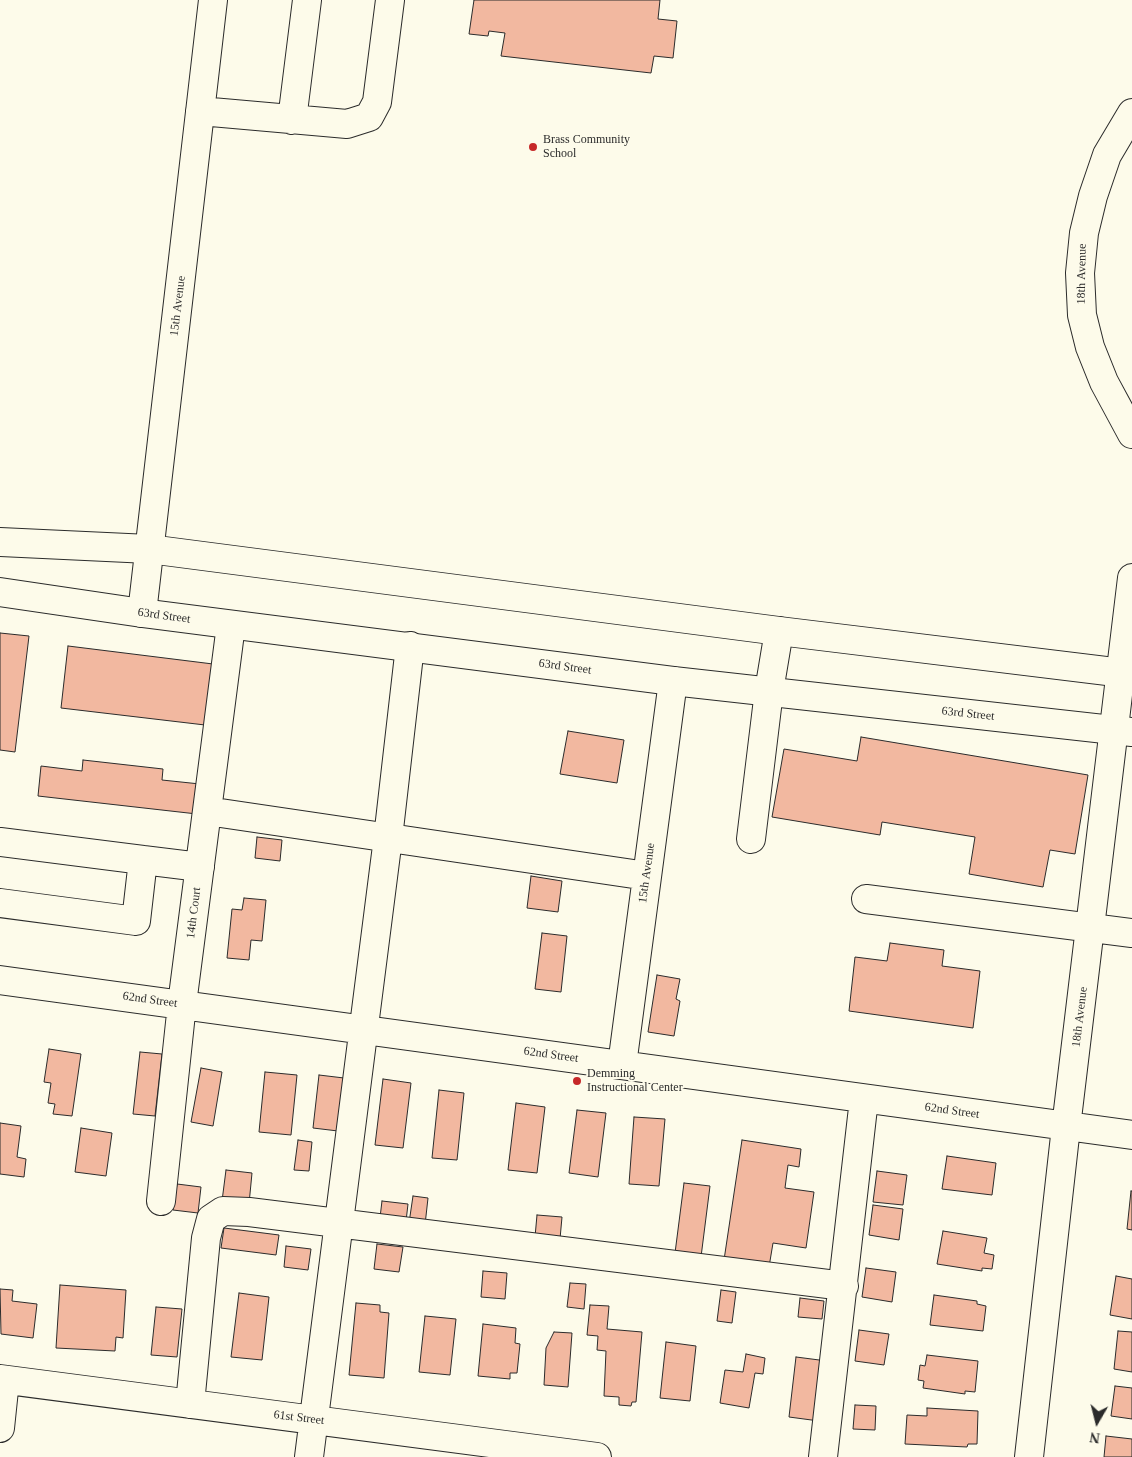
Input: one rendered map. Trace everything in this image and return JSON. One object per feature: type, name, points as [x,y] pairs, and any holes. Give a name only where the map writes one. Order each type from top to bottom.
[{"type":"street","name":"15th Avenue","points":[[142,613],[213,0]]},
{"type":"street","points":[[292,120],[307,0]]},
{"type":"street","points":[[200,111],[347,124],[369,117],[377,102],[390,0]]},
{"type":"street","name":"18th Avenue","points":[[1132,113],[1107,155],[1093,196],[1084,233],[1080,273],[1082,315],[1090,347],[1104,382],[1132,434]]},
{"type":"street","points":[[0,542],[149,549],[779,632],[1127,673]]},
{"type":"street","name":"18th Avenue","points":[[1029,1457],[1066,1127],[1091,927],[1124,731],[1132,578]]},
{"type":"street","name":"63rd Street","points":[[0,592],[142,613],[673,681],[1124,731]]},
{"type":"street","name":"14th Court","points":[[161,1201],[182,1004],[231,624]]},
{"type":"street","points":[[752,840],[769,691],[779,632]]},
{"type":"street","points":[[309,1457],[388,838],[410,646]]},
{"type":"street","name":"15th Avenue","points":[[622,1065],[673,681]]},
{"type":"street","points":[[207,812],[647,876]]},
{"type":"street","points":[[0,842],[200,867]]},
{"type":"street","points":[[0,903],[136,921],[143,860]]},
{"type":"street","points":[[866,899],[1132,933]]},
{"type":"street","name":"62nd Street","points":[[0,980],[1132,1136]]},
{"type":"street","points":[[823,1457],[864,1099]]},
{"type":"street","points":[[190,1404],[206,1238],[211,1219],[223,1211],[249,1212],[844,1286]]},
{"type":"street","points":[[0,1428],[3,1379]]},
{"type":"street","name":"61st Street","points":[[3,1379],[598,1457]]},
{"type":"building","points":[[474,0],[660,0],[658,19],[677,21],[673,58],[654,56],[651,73],[501,56],[505,33],[489,31],[488,36],[469,34]]},
{"type":"building","points":[[0,633],[29,636],[15,752],[0,750]]},
{"type":"building","points":[[68,646],[213,664],[205,725],[61,708]]},
{"type":"building","points":[[568,731],[624,740],[617,783],[560,774]]},
{"type":"building","points":[[861,737],[1088,775],[1075,854],[1050,850],[1043,887],[969,874],[975,837],[882,822],[880,835],[772,817],[784,749],[857,761]]},
{"type":"building","points":[[83,760],[163,769],[162,780],[200,784],[197,814],[38,796],[41,766],[82,771]]},
{"type":"building","points":[[257,837],[282,840],[280,861],[255,858]]},
{"type":"building","points":[[531,876],[562,881],[558,912],[527,908]]},
{"type":"building","points":[[244,898],[266,900],[262,941],[251,940],[249,960],[227,958],[232,909],[242,910]]},
{"type":"building","points":[[542,933],[567,936],[561,992],[535,989]]},
{"type":"building","points":[[890,943],[944,950],[942,966],[980,971],[973,1028],[849,1011],[855,957],[887,961]]},
{"type":"building","points":[[657,975],[680,979],[676,999],[680,1001],[674,1036],[648,1032]]},
{"type":"building","points":[[49,1049],[81,1054],[72,1116],[53,1114],[55,1104],[48,1103],[51,1083],[44,1082]]},
{"type":"building","points":[[140,1052],[162,1054],[155,1116],[133,1114]]},
{"type":"building","points":[[201,1068],[222,1072],[213,1126],[191,1122]]},
{"type":"building","points":[[265,1072],[297,1075],[291,1135],[259,1132]]},
{"type":"building","points":[[319,1075],[344,1078],[338,1131],[313,1128]]},
{"type":"building","points":[[383,1079],[411,1083],[403,1148],[375,1145]]},
{"type":"building","points":[[439,1090],[464,1093],[457,1160],[432,1158]]},
{"type":"building","points":[[516,1103],[545,1107],[537,1173],[508,1170]]},
{"type":"building","points":[[577,1110],[606,1113],[598,1177],[569,1173]]},
{"type":"building","points":[[634,1117],[665,1119],[659,1186],[629,1184]]},
{"type":"building","points":[[0,1123],[21,1126],[17,1157],[26,1159],[24,1177],[0,1174]]},
{"type":"building","points":[[81,1128],[112,1133],[106,1176],[75,1172]]},
{"type":"building","points":[[298,1140],[312,1142],[309,1171],[294,1170]]},
{"type":"building","points":[[742,1140],[801,1149],[799,1167],[788,1165],[785,1188],[814,1192],[806,1248],[773,1243],[769,1267],[724,1260]]},
{"type":"building","points":[[947,1156],[996,1163],[992,1195],[942,1189]]},
{"type":"building","points":[[226,1170],[252,1173],[249,1204],[222,1201]]},
{"type":"building","points":[[877,1171],[907,1175],[903,1205],[873,1202]]},
{"type":"building","points":[[684,1183],[710,1186],[701,1257],[675,1253]]},
{"type":"building","points":[[177,1184],[201,1187],[198,1213],[173,1210]]},
{"type":"building","points":[[1132,1191],[1132,1230],[1127,1229]]},
{"type":"building","points":[[413,1196],[428,1198],[425,1225],[409,1223]]},
{"type":"building","points":[[382,1201],[408,1204],[405,1230],[379,1226]]},
{"type":"building","points":[[873,1205],[903,1209],[899,1240],[869,1235]]},
{"type":"building","points":[[537,1215],[562,1217],[560,1239],[535,1237]]},
{"type":"building","points":[[224,1228],[279,1235],[276,1255],[221,1248]]},
{"type":"building","points":[[943,1231],[987,1238],[984,1253],[994,1255],[992,1269],[982,1268],[982,1271],[937,1264]]},
{"type":"building","points":[[377,1244],[403,1247],[399,1272],[374,1269]]},
{"type":"building","points":[[286,1246],[311,1249],[308,1270],[284,1267]]},
{"type":"building","points":[[866,1268],[896,1272],[892,1302],[862,1297]]},
{"type":"building","points":[[483,1271],[507,1273],[505,1299],[481,1297]]},
{"type":"building","points":[[1116,1276],[1132,1279],[1132,1319],[1110,1315]]},
{"type":"building","points":[[570,1283],[586,1284],[584,1309],[567,1307]]},
{"type":"building","points":[[60,1285],[126,1290],[123,1338],[116,1337],[115,1351],[56,1348]]},
{"type":"building","points":[[0,1289],[13,1290],[12,1301],[37,1304],[33,1338],[1,1334]]},
{"type":"building","points":[[721,1290],[736,1292],[732,1323],[717,1321]]},
{"type":"building","points":[[239,1293],[269,1297],[262,1360],[231,1357]]},
{"type":"building","points":[[934,1295],[977,1301],[977,1304],[986,1306],[983,1331],[930,1325]]},
{"type":"building","points":[[800,1298],[824,1301],[822,1319],[798,1317]]},
{"type":"building","points":[[356,1303],[380,1305],[380,1312],[389,1313],[384,1378],[349,1375]]},
{"type":"building","points":[[590,1305],[609,1306],[607,1329],[642,1332],[636,1402],[632,1402],[631,1406],[619,1405],[619,1397],[604,1396],[606,1351],[597,1350],[598,1336],[587,1335]]},
{"type":"building","points":[[156,1307],[182,1309],[177,1357],[151,1355]]},
{"type":"building","points":[[425,1316],[456,1319],[450,1375],[419,1372]]},
{"type":"building","points":[[483,1324],[516,1328],[515,1343],[520,1344],[517,1373],[510,1373],[510,1379],[478,1376]]},
{"type":"building","points":[[859,1330],[889,1334],[884,1365],[855,1361]]},
{"type":"building","points":[[1118,1331],[1132,1332],[1132,1372],[1114,1369]]},
{"type":"building","points":[[554,1332],[572,1333],[568,1387],[544,1385],[546,1348]]},
{"type":"building","points":[[666,1342],[696,1346],[690,1401],[660,1398]]},
{"type":"building","points":[[746,1354],[765,1358],[763,1374],[755,1373],[749,1408],[720,1403],[725,1370],[743,1372]]},
{"type":"building","points":[[927,1355],[978,1361],[975,1392],[965,1391],[965,1394],[923,1388],[924,1381],[918,1380],[920,1365],[925,1366]]},
{"type":"building","points":[[796,1357],[827,1361],[819,1421],[789,1417]]},
{"type":"building","points":[[1115,1386],[1132,1388],[1132,1419],[1111,1416]]},
{"type":"building","points":[[855,1405],[876,1406],[875,1430],[853,1429]]},
{"type":"building","points":[[927,1408],[978,1411],[977,1444],[968,1444],[967,1447],[905,1444],[907,1415],[927,1416]]},
{"type":"building","points":[[1106,1436],[1132,1439],[1132,1457],[1104,1457]]},
{"type":"place","name":"Brass Community School","points":[[533,147]]},
{"type":"place","name":"Demming Instructional Center","points":[[577,1081]]}]
